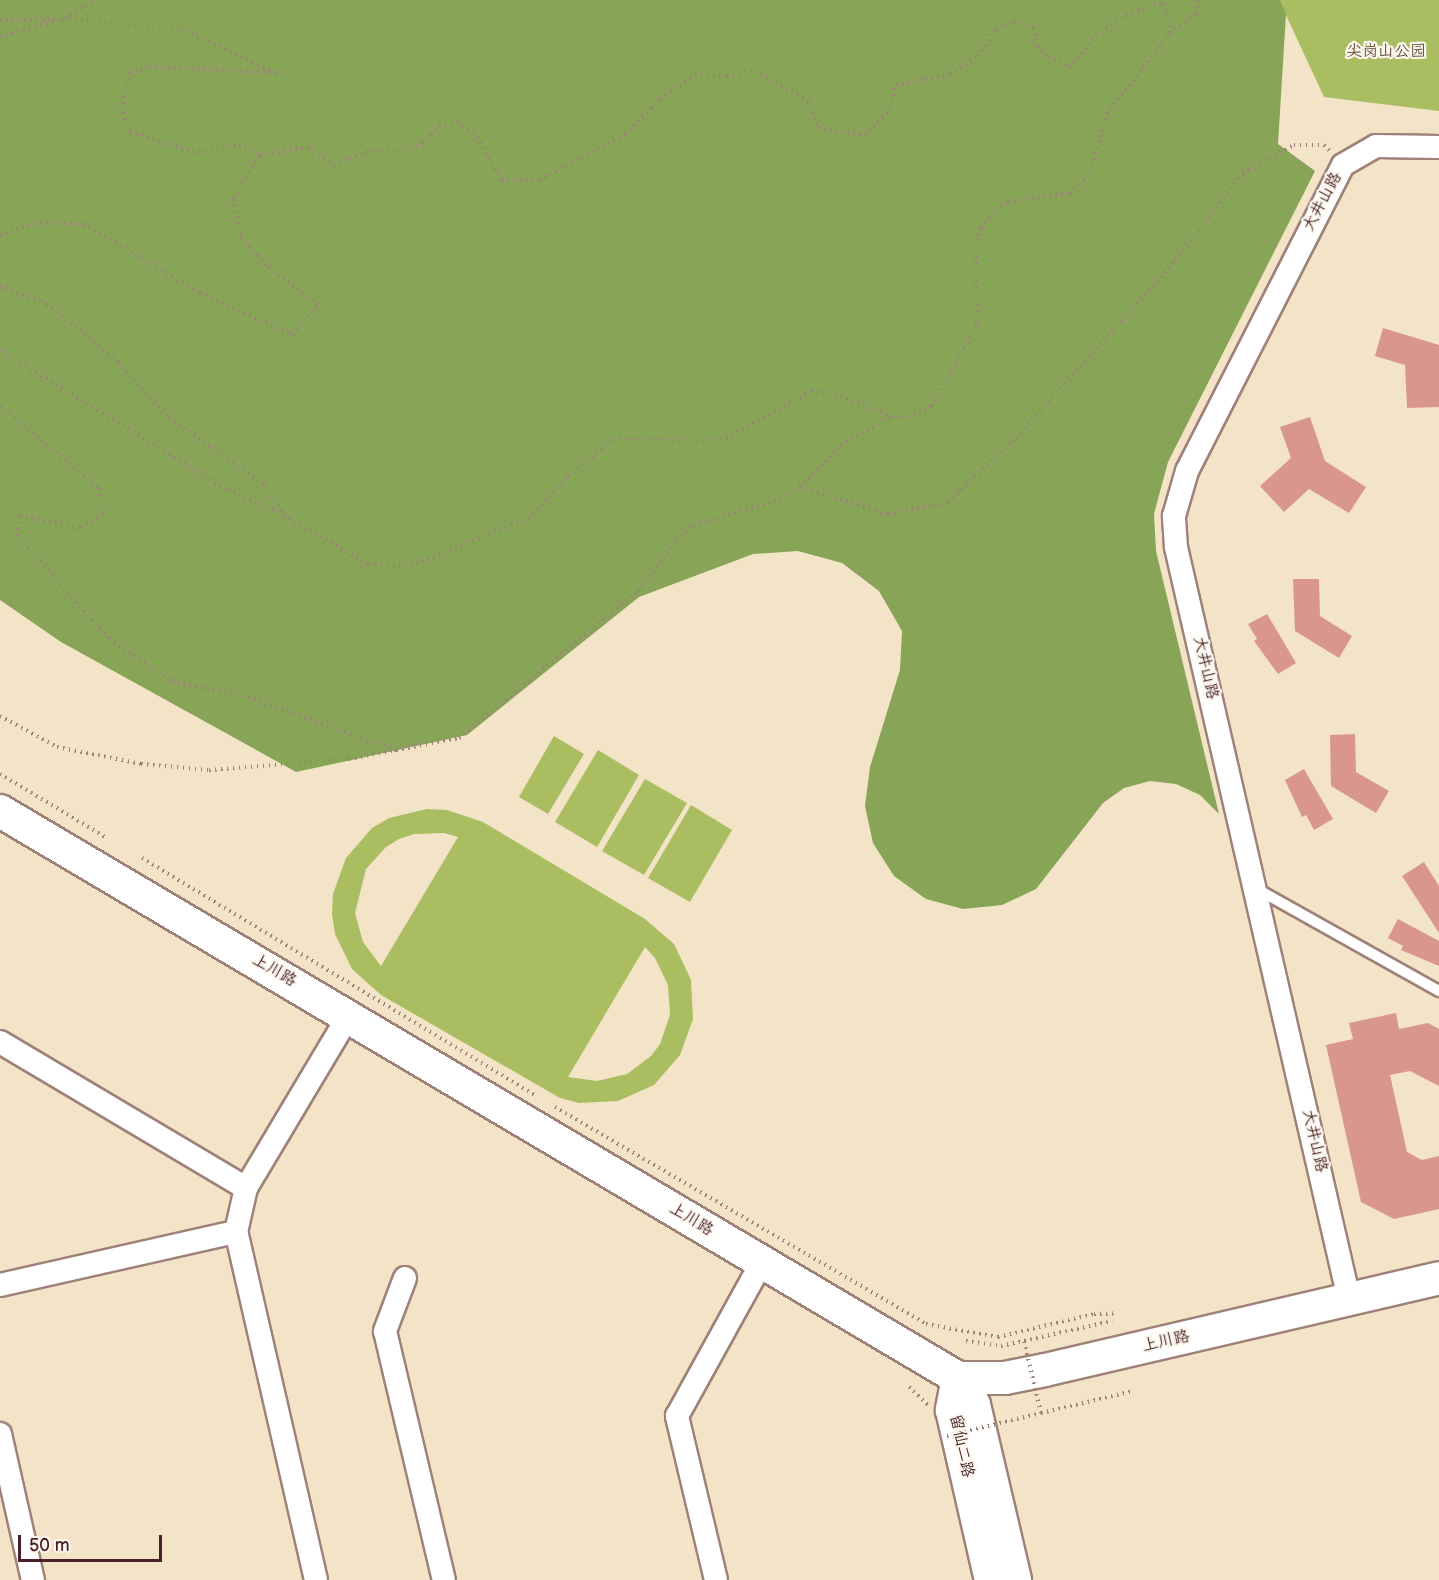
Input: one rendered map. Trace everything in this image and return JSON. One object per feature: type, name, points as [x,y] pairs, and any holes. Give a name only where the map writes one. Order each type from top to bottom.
[{"type":"main road","name":"上川路","points":[[0,811],[349,1015],[958,1378],[1005,1378],[1046,1370],[1439,1278]]},
{"type":"main road","name":"留仙二路","points":[[958,1378],[952,1410],[991,1580]]},
{"type":"main road","name":"留仙二路","points":[[958,1378],[974,1405],[1015,1580]]},
{"type":"street","name":"大井山路","points":[[1349,1299],[1257,889],[1176,547],[1174,516],[1186,471],[1343,165],[1376,146],[1439,147]]},
{"type":"street","points":[[316,1580],[236,1232],[246,1188],[349,1015]]},
{"type":"street","points":[[0,1042],[246,1188]]},
{"type":"street","points":[[0,1285],[236,1232]]},
{"type":"street","points":[[716,1580],[676,1416],[762,1262]]},
{"type":"street","points":[[405,1278],[385,1331],[444,1580]]},
{"type":"street","points":[[0,1434],[33,1580]]},
{"type":"lane","points":[[1257,889],[1439,991]]},
{"type":"path","points":[[0,37],[63,19],[95,0]]},
{"type":"path","points":[[0,20],[63,19],[181,30],[277,73],[148,68],[130,73],[121,107],[130,132],[193,152],[239,145],[260,156],[309,147],[333,165],[369,151],[399,152],[422,143],[438,126],[458,122],[477,137],[502,181],[539,180],[625,134],[660,99],[695,75],[727,76],[755,71],[808,101],[818,128],[865,135],[888,112],[896,85],[950,74],[978,56],[996,28],[1016,21],[1034,27],[1037,47],[1048,57],[1070,67],[1096,35],[1121,18],[1162,0],[1169,16],[1170,33]]},
{"type":"path","points":[[0,350],[228,490],[284,515],[369,566],[411,566],[528,518],[568,476],[613,440],[721,441],[811,391],[841,396],[891,416],[914,415],[932,406],[978,324],[975,246],[981,227],[995,209],[1008,202],[1070,194],[1088,177],[1107,114],[1170,33],[1196,14],[1199,0]]},
{"type":"path","points":[[801,488],[888,514],[948,502],[1012,442],[1176,260],[1243,173],[1294,145],[1324,146],[1343,165]]},
{"type":"path","points":[[0,236],[34,222],[84,224],[200,293],[293,335],[318,304],[266,265],[240,236],[232,198],[260,156]]},
{"type":"path","points":[[0,286],[47,304],[118,362],[170,418],[265,485],[284,515]]},
{"type":"path","points":[[0,406],[99,489],[103,514],[80,528],[20,516],[16,534],[109,639],[172,681],[248,697],[398,751]]},
{"type":"path","points":[[0,716],[57,747],[141,764],[209,770],[398,751],[459,738],[638,591],[677,540],[694,525],[779,500],[801,488],[841,445],[891,416]]},
{"type":"path","points":[[0,774],[107,837]]},
{"type":"path","points":[[142,858],[535,1095]]},
{"type":"path","points":[[555,1107],[926,1324],[998,1337],[1094,1314],[1117,1313]]},
{"type":"path","points":[[966,1341],[1001,1346],[1112,1321]]},
{"type":"path","points":[[1024,1341],[1041,1413]]},
{"type":"path","points":[[947,1436],[1133,1391]]},
{"type":"green space","points":[[0,0],[1280,0],[1286,14],[1278,144],[1315,171],[1168,462],[1154,514],[1156,551],[1219,814],[1200,795],[1176,784],[1150,781],[1124,788],[1103,803],[1036,889],[1002,905],[963,909],[926,899],[894,876],[873,843],[865,806],[870,767],[900,670],[902,631],[879,591],[842,563],[798,551],[753,554],[639,597],[467,735],[296,772],[61,642],[0,600]]},
{"type":"green space","name":"尖岗山公园","points":[[1279,0],[1439,0],[1439,111],[1324,97]]},
{"type":"green space","points":[[554,736],[584,754],[548,814],[519,797]]},
{"type":"green space","points":[[598,750],[639,775],[597,847],[555,822]]},
{"type":"green space","points":[[645,779],[687,803],[644,875],[602,851]]},
{"type":"green space","points":[[691,805],[732,830],[690,902],[648,878]]},
{"type":"green space","points":[[427,809],[447,810],[483,822],[645,919],[674,944],[691,980],[693,1019],[680,1055],[654,1085],[618,1101],[579,1103],[560,1098],[381,995],[352,969],[335,934],[332,914],[333,894],[346,858],[372,828],[389,818]],"holes":[[[444,833],[458,837],[381,966],[363,942],[355,913],[366,869],[386,847],[399,839],[414,834]],[[645,947],[655,958],[668,985],[670,1015],[660,1044],[651,1056],[627,1074],[597,1081],[568,1077]]]},
{"type":"building","points":[[1383,328],[1439,345],[1439,407],[1407,408],[1405,365],[1375,356]]},
{"type":"building","points":[[1310,417],[1325,461],[1366,487],[1349,513],[1309,489],[1284,512],[1260,486],[1291,458],[1280,427]]},
{"type":"building","points":[[1293,579],[1319,579],[1320,616],[1352,636],[1339,658],[1295,631]]},
{"type":"building","points":[[1267,614],[1296,663],[1278,674],[1254,641],[1257,639],[1248,624]]},
{"type":"building","points":[[1355,734],[1356,772],[1389,791],[1376,813],[1331,786],[1330,735]]},
{"type":"building","points":[[1304,769],[1333,819],[1314,830],[1306,815],[1302,817],[1285,780]]},
{"type":"building","points":[[1424,862],[1439,886],[1439,933],[1402,876]]},
{"type":"building","points":[[1398,919],[1439,941],[1439,966],[1401,950],[1403,946],[1388,938]]},
{"type":"building","points":[[1396,1013],[1399,1029],[1428,1023],[1439,1029],[1439,1086],[1410,1071],[1390,1075],[1407,1152],[1422,1160],[1439,1156],[1439,1209],[1394,1219],[1361,1202],[1326,1045],[1353,1039],[1349,1023]]}]
